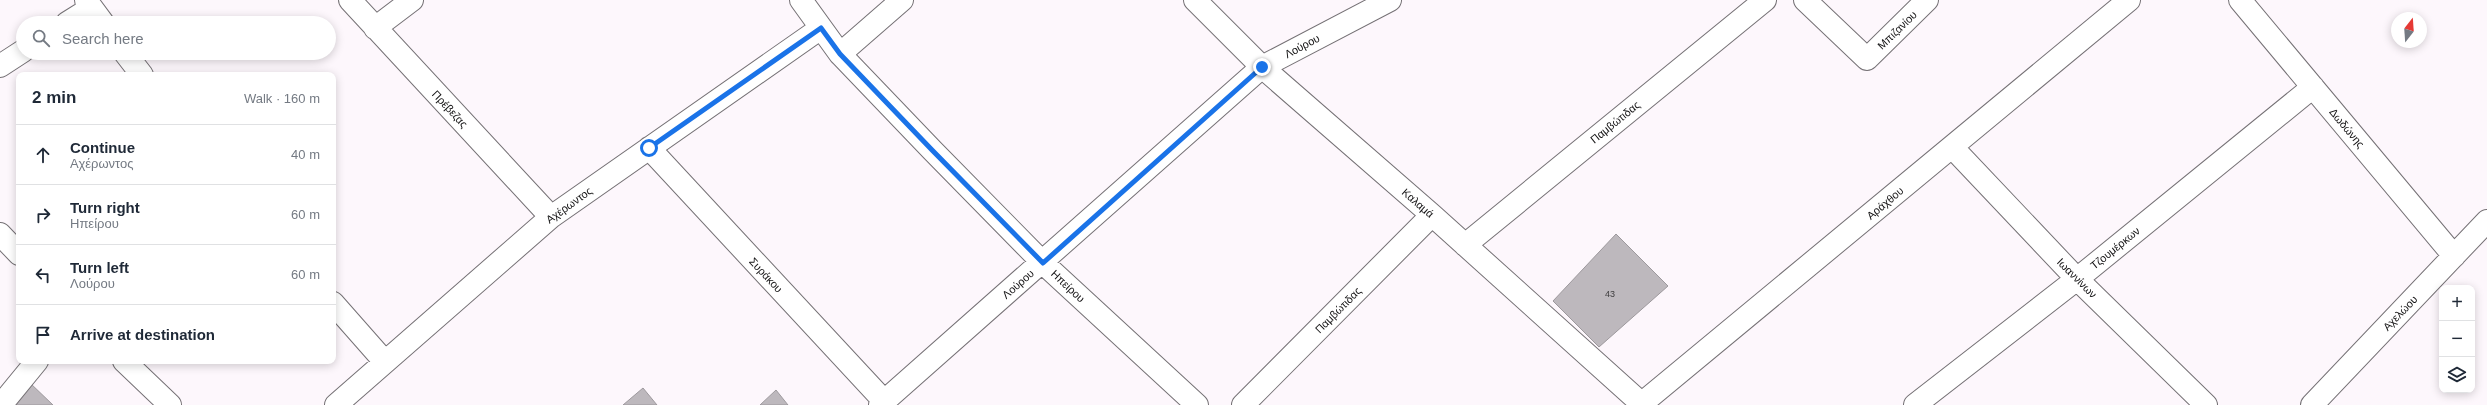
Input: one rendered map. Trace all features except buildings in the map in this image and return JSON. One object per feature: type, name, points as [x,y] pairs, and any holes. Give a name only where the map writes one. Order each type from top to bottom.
[{"type":"street","name":"Πρέβεζας","points":[[350,0],[551,217]]},
{"type":"street","points":[[375,28],[412,0]]},
{"type":"street","name":"Ηπείρου","points":[[801,0],[840,54],[1043,263],[1197,405]]},
{"type":"street","points":[[840,54],[902,0]]},
{"type":"street","name":"Καλαμά","points":[[1195,0],[1262,67],[1432,215],[1641,405]]},
{"type":"street","name":"Λούρου","points":[[882,403],[1043,263],[1262,67],[1390,0]]},
{"type":"street","name":"Παμβώτιδας","points":[[1465,245],[1765,0]]},
{"type":"street","name":"Μπιζανίου","points":[[1805,0],[1867,59],[1927,0]]},
{"type":"street","name":"Αράχθου","points":[[1641,405],[2129,0]]},
{"type":"street","name":"Δωδώνης","points":[[2240,0],[2454,256]]},
{"type":"street","points":[[81,16],[93,10]]},
{"type":"street","name":"Αχέρωντος","points":[[336,405],[551,217],[821,28]]},
{"type":"street","points":[[0,66],[16,56]]},
{"type":"street","points":[[130,60],[140,72]]},
{"type":"street","name":"Τζουμέρκων","points":[[1915,405],[2077,279],[2312,87]]},
{"type":"street","name":"Ιωαννίνων","points":[[1952,147],[2077,279],[2206,405]]},
{"type":"street","name":"Συράκου","points":[[649,148],[882,403]]},
{"type":"street","name":"Παμβώτιδας","points":[[1243,405],[1432,215]]},
{"type":"street","name":"Αχελώου","points":[[2312,405],[2487,221]]},
{"type":"street","points":[[0,234],[16,251]]},
{"type":"street","points":[[336,306],[385,362]]},
{"type":"street","points":[[1,405],[35,364]]},
{"type":"street","points":[[127,364],[170,405]]},
{"type":"route","points":[[649,148],[821,28],[840,54],[1043,263],[1262,67]]}]
